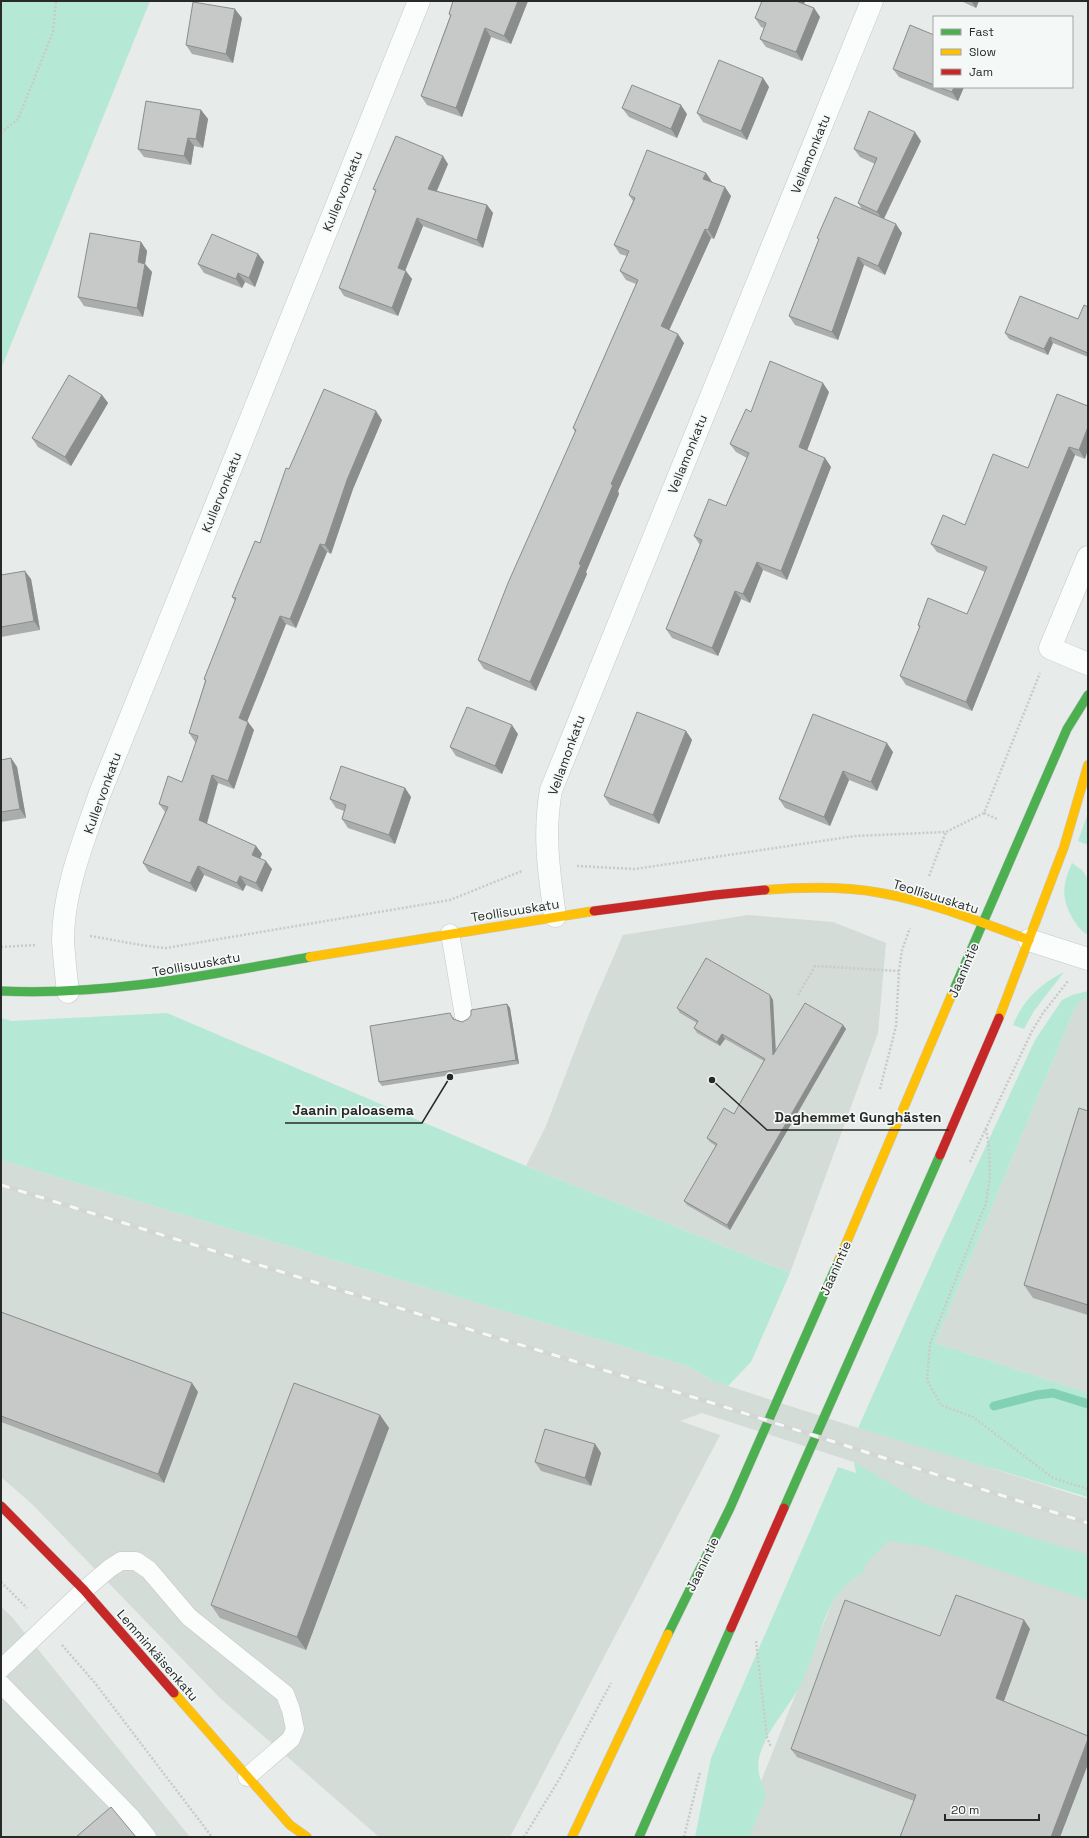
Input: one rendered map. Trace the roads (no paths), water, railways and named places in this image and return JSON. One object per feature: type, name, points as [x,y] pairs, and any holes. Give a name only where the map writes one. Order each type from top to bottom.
[{"type":"main road","name":"Jaanintie","points":[[572,1837],[621,1731],[730,1508],[1067,729],[1088,694]]},
{"type":"main road","points":[[638,1837],[956,1120],[1004,1006],[1064,847],[1088,765]]},
{"type":"main road","name":"Teollisuuskatu","points":[[1,990],[68,992],[146,986],[555,916],[754,891],[819,888],[861,890],[919,902],[1030,940]]},
{"type":"main road","name":"Lemminkäisenkatu","points":[[1,1506],[84,1590],[290,1825],[307,1837]]},
{"type":"main road","name":"Lemminkäisenkatu","points":[[290,1825],[295,1837]]},
{"type":"street","name":"Kullervonkatu","points":[[68,992],[63,940],[67,905],[74,870],[100,793],[419,1]]},
{"type":"street","name":"Vellamonkatu","points":[[555,916],[548,866],[546,834],[547,812],[551,790],[872,1]]},
{"type":"street","points":[[1088,557],[1050,648],[1088,664]]},
{"type":"street","points":[[1030,940],[1088,959]]},
{"type":"lane","points":[[450,933],[464,1016]]},
{"type":"lane","points":[[1,1669],[84,1590],[121,1561],[136,1561],[149,1570],[189,1617],[286,1694],[291,1710],[294,1729],[291,1740],[247,1777]]},
{"type":"lane","points":[[1,1684],[130,1816],[147,1837]]},
{"type":"waterway","points":[[994,1406],[1037,1395],[1053,1393],[1088,1404]]},
{"type":"railway","points":[[1,1185],[706,1401],[1088,1523]]},
{"type":"place","name":"Jaanin paloasema","points":[[450,1077]]},
{"type":"place","name":"Daghemmet Gunghästen","points":[[712,1080]]}]
